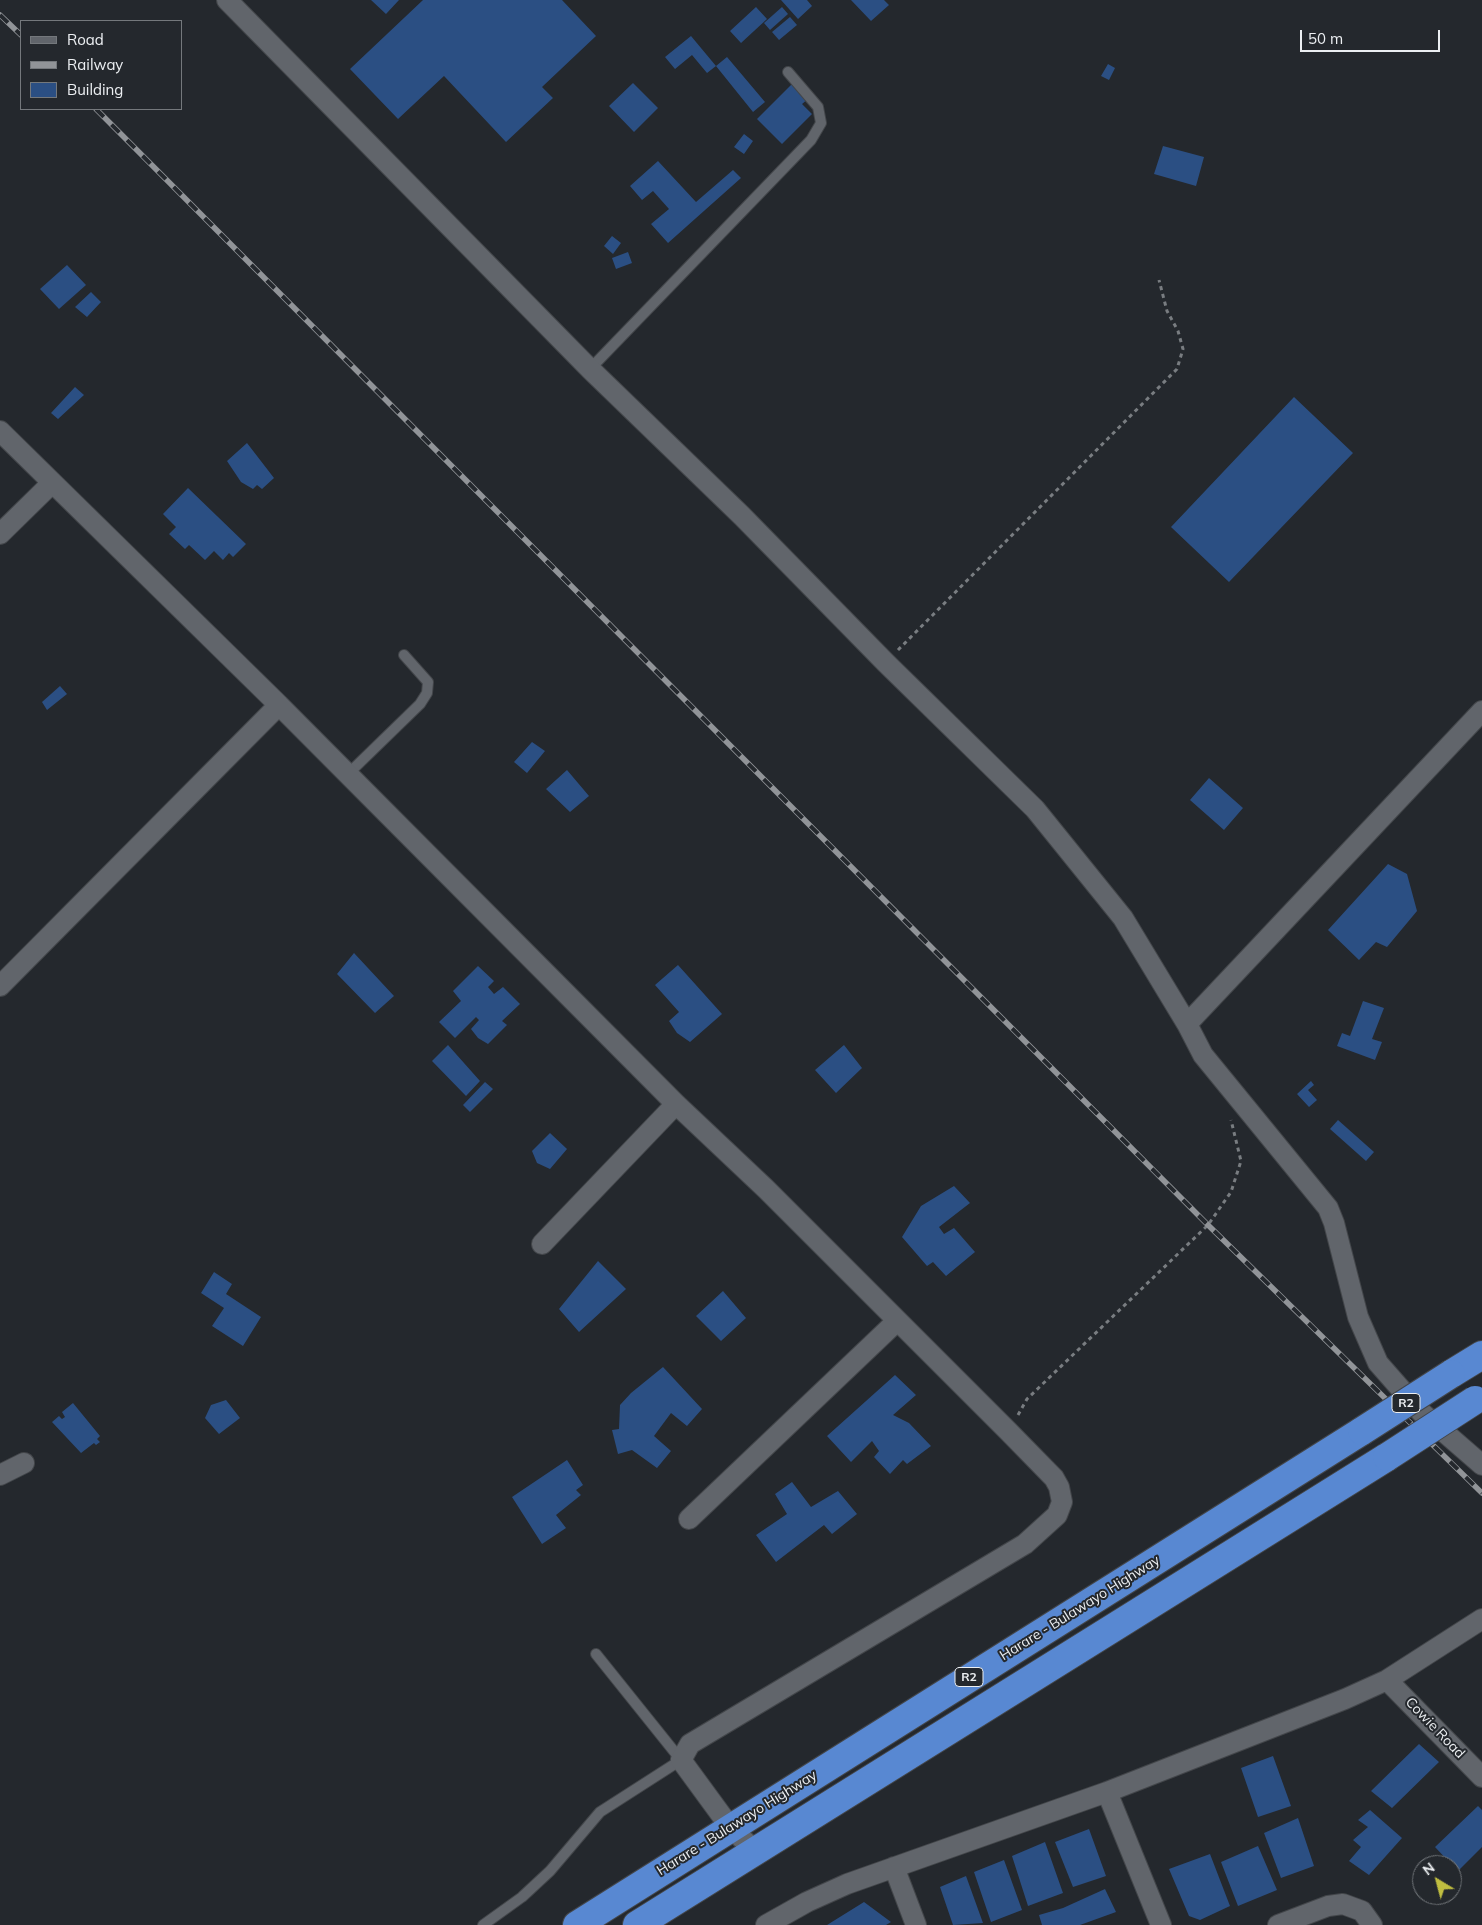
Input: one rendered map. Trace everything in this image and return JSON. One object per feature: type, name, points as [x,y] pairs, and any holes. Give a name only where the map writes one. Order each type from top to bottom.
[{"type":"highway","name":"Harare - Bulawayo Highway","points":[[577,1925],[1482,1355]]},
{"type":"highway","name":"R2","points":[[637,1925],[1387,1457],[1479,1397]]},
{"type":"street","points":[[227,0],[590,369],[742,516],[886,663],[1035,809],[1123,918],[1187,1024],[1203,1055],[1328,1208],[1334,1223],[1348,1285],[1358,1317],[1378,1363],[1393,1383],[1420,1412],[1482,1466]]},
{"type":"street","points":[[0,431],[280,705],[676,1104],[766,1189],[1054,1478],[1059,1488],[1061,1508],[1052,1521],[1025,1544],[690,1744],[681,1760],[730,1827],[755,1851]]},
{"type":"street","points":[[0,534],[52,482]]},
{"type":"street","points":[[0,986],[280,705]]},
{"type":"street","points":[[1187,1024],[1482,711]]},
{"type":"street","points":[[542,1244],[676,1104]]},
{"type":"street","points":[[690,1519],[897,1321]]},
{"type":"street","points":[[0,1475],[24,1463]]},
{"type":"street","points":[[766,1925],[823,1895],[894,1867],[1107,1792],[1346,1699],[1387,1680],[1482,1619]]},
{"type":"street","name":"Cowie Road","points":[[1387,1680],[1482,1777]]},
{"type":"street","points":[[1107,1792],[1161,1925]]},
{"type":"street","points":[[894,1867],[916,1925]]},
{"type":"street","points":[[1278,1925],[1328,1906],[1343,1904],[1362,1912],[1372,1925]]},
{"type":"lane","points":[[590,369],[811,140],[821,123],[818,107],[788,72]]},
{"type":"lane","points":[[348,774],[420,704],[427,693],[428,682],[404,655]]},
{"type":"lane","points":[[483,1925],[522,1897],[550,1871],[600,1812],[681,1760],[596,1654]]},
{"type":"path","points":[[886,663],[1177,369],[1182,359],[1183,349],[1178,331],[1167,311],[1159,280]]},
{"type":"path","points":[[1008,1431],[1027,1400],[1208,1225],[1231,1192],[1241,1161],[1231,1128],[1229,1085]]},
{"type":"building","points":[[371,0],[399,0],[386,14]]},
{"type":"building","points":[[423,0],[562,0],[596,36],[542,87],[553,98],[506,142],[444,76],[398,119],[350,69]]},
{"type":"building","points":[[781,0],[807,0],[812,6],[798,19]]},
{"type":"building","points":[[851,0],[884,0],[889,5],[871,21]]},
{"type":"building","points":[[756,7],[767,19],[741,43],[730,31]]},
{"type":"building","points":[[782,7],[788,14],[770,30],[764,23]]},
{"type":"building","points":[[790,17],[797,25],[779,40],[772,32]]},
{"type":"building","points":[[691,36],[716,66],[707,73],[692,55],[675,69],[665,57]]},
{"type":"building","points":[[727,57],[765,102],[753,112],[716,66]]},
{"type":"building","points":[[1108,64],[1115,68],[1109,80],[1101,76]]},
{"type":"building","points":[[633,83],[658,108],[634,132],[609,106]]},
{"type":"building","points":[[792,84],[808,99],[802,104],[812,114],[782,144],[757,119]]},
{"type":"building","points":[[744,134],[753,141],[744,154],[734,147]]},
{"type":"building","points":[[1163,146],[1204,157],[1196,186],[1154,174]]},
{"type":"building","points":[[658,161],[696,202],[733,170],[741,178],[668,243],[651,224],[669,209],[653,191],[642,200],[630,186]]},
{"type":"building","points":[[612,236],[621,243],[613,254],[604,246]]},
{"type":"building","points":[[628,252],[632,263],[616,269],[612,258]]},
{"type":"building","points":[[67,265],[86,285],[59,309],[40,289]]},
{"type":"building","points":[[91,292],[101,302],[87,317],[75,307]]},
{"type":"building","points":[[75,387],[84,395],[58,419],[51,413]]},
{"type":"building","points":[[1294,397],[1353,453],[1229,582],[1171,527]]},
{"type":"building","points":[[247,443],[274,478],[262,489],[257,485],[253,489],[241,482],[227,461]]},
{"type":"building","points":[[188,488],[246,544],[233,557],[229,553],[223,560],[214,551],[205,560],[189,545],[185,549],[169,534],[176,527],[163,514]]},
{"type":"building","points":[[60,686],[67,694],[47,710],[42,702]]},
{"type":"building","points":[[532,742],[545,751],[527,773],[514,762]]},
{"type":"building","points":[[567,770],[589,796],[570,812],[546,789]]},
{"type":"building","points":[[1209,778],[1243,808],[1224,830],[1190,800]]},
{"type":"building","points":[[1388,864],[1407,874],[1417,911],[1387,947],[1376,942],[1359,960],[1328,930]]},
{"type":"building","points":[[354,953],[394,996],[375,1013],[337,974]]},
{"type":"building","points":[[678,965],[722,1014],[690,1042],[677,1033],[669,1021],[679,1012],[655,985]]},
{"type":"building","points":[[478,966],[494,981],[488,987],[494,994],[503,987],[520,1004],[502,1021],[507,1025],[488,1044],[478,1038],[471,1029],[479,1020],[476,1017],[455,1038],[439,1022],[461,1001],[453,991]]},
{"type":"building","points":[[1363,1001],[1384,1008],[1372,1039],[1382,1042],[1375,1060],[1337,1046],[1342,1033],[1350,1036]]},
{"type":"building","points":[[448,1045],[480,1081],[466,1096],[432,1061]]},
{"type":"building","points":[[844,1045],[862,1068],[836,1093],[815,1070]]},
{"type":"building","points":[[1311,1081],[1314,1085],[1308,1090],[1317,1100],[1309,1107],[1297,1094]]},
{"type":"building","points":[[485,1082],[493,1089],[470,1112],[463,1105]]},
{"type":"building","points":[[1338,1120],[1374,1152],[1366,1161],[1330,1129]]},
{"type":"building","points":[[550,1133],[567,1149],[550,1169],[537,1163],[532,1151]]},
{"type":"building","points":[[954,1186],[970,1203],[939,1227],[944,1234],[954,1228],[975,1252],[946,1276],[933,1262],[927,1266],[902,1237],[921,1206]]},
{"type":"building","points":[[598,1261],[626,1289],[579,1332],[559,1309]]},
{"type":"building","points":[[214,1272],[232,1284],[226,1294],[261,1317],[243,1346],[212,1326],[224,1308],[201,1293]]},
{"type":"building","points":[[723,1291],[746,1318],[721,1341],[696,1316]]},
{"type":"building","points":[[663,1367],[702,1409],[687,1426],[671,1413],[654,1436],[671,1451],[657,1468],[632,1450],[618,1454],[612,1430],[619,1429],[620,1405],[631,1393]]},
{"type":"building","points":[[895,1375],[916,1395],[893,1415],[909,1423],[931,1446],[907,1464],[903,1460],[890,1474],[874,1457],[879,1451],[872,1441],[851,1462],[827,1436]]},
{"type":"building","points":[[226,1400],[240,1418],[219,1434],[205,1418],[211,1405]]},
{"type":"building","points":[[73,1403],[100,1436],[97,1439],[100,1442],[96,1445],[94,1443],[81,1453],[52,1422],[59,1416],[62,1419],[65,1417],[62,1412]]},
{"type":"building","points":[[567,1460],[583,1485],[576,1490],[581,1495],[556,1515],[566,1528],[542,1544],[512,1497]]},
{"type":"building","points":[[792,1482],[811,1507],[838,1491],[857,1514],[832,1534],[824,1525],[776,1562],[756,1535],[787,1514],[775,1494]]},
{"type":"building","points":[[1419,1744],[1439,1762],[1392,1808],[1371,1791]]},
{"type":"building","points":[[1273,1756],[1291,1806],[1258,1817],[1241,1768]]},
{"type":"building","points":[[1478,1806],[1482,1810],[1482,1847],[1462,1867],[1462,1855],[1443,1855],[1435,1847]]},
{"type":"building","points":[[1370,1810],[1402,1838],[1369,1875],[1349,1861],[1361,1847],[1353,1840],[1368,1827],[1358,1820]]},
{"type":"building","points":[[1298,1818],[1314,1866],[1281,1878],[1264,1833]]},
{"type":"building","points":[[1089,1829],[1106,1876],[1073,1887],[1055,1842]]},
{"type":"building","points":[[1045,1842],[1063,1893],[1028,1906],[1012,1856]]},
{"type":"building","points":[[1258,1846],[1277,1890],[1238,1906],[1221,1862]]},
{"type":"building","points":[[1210,1854],[1230,1906],[1200,1920],[1189,1916],[1169,1869]]},
{"type":"building","points":[[1004,1860],[1022,1910],[991,1922],[974,1872]]},
{"type":"building","points":[[966,1876],[983,1923],[953,1925],[940,1887]]},
{"type":"building","points":[[1105,1889],[1116,1912],[1080,1925],[1042,1925],[1039,1915],[1063,1908]]},
{"type":"building","points":[[864,1902],[891,1922],[886,1925],[827,1925]]},
{"type":"railway","points":[[0,15],[20,34]]},
{"type":"railway","points":[[97,110],[1208,1225],[1482,1493]]}]
